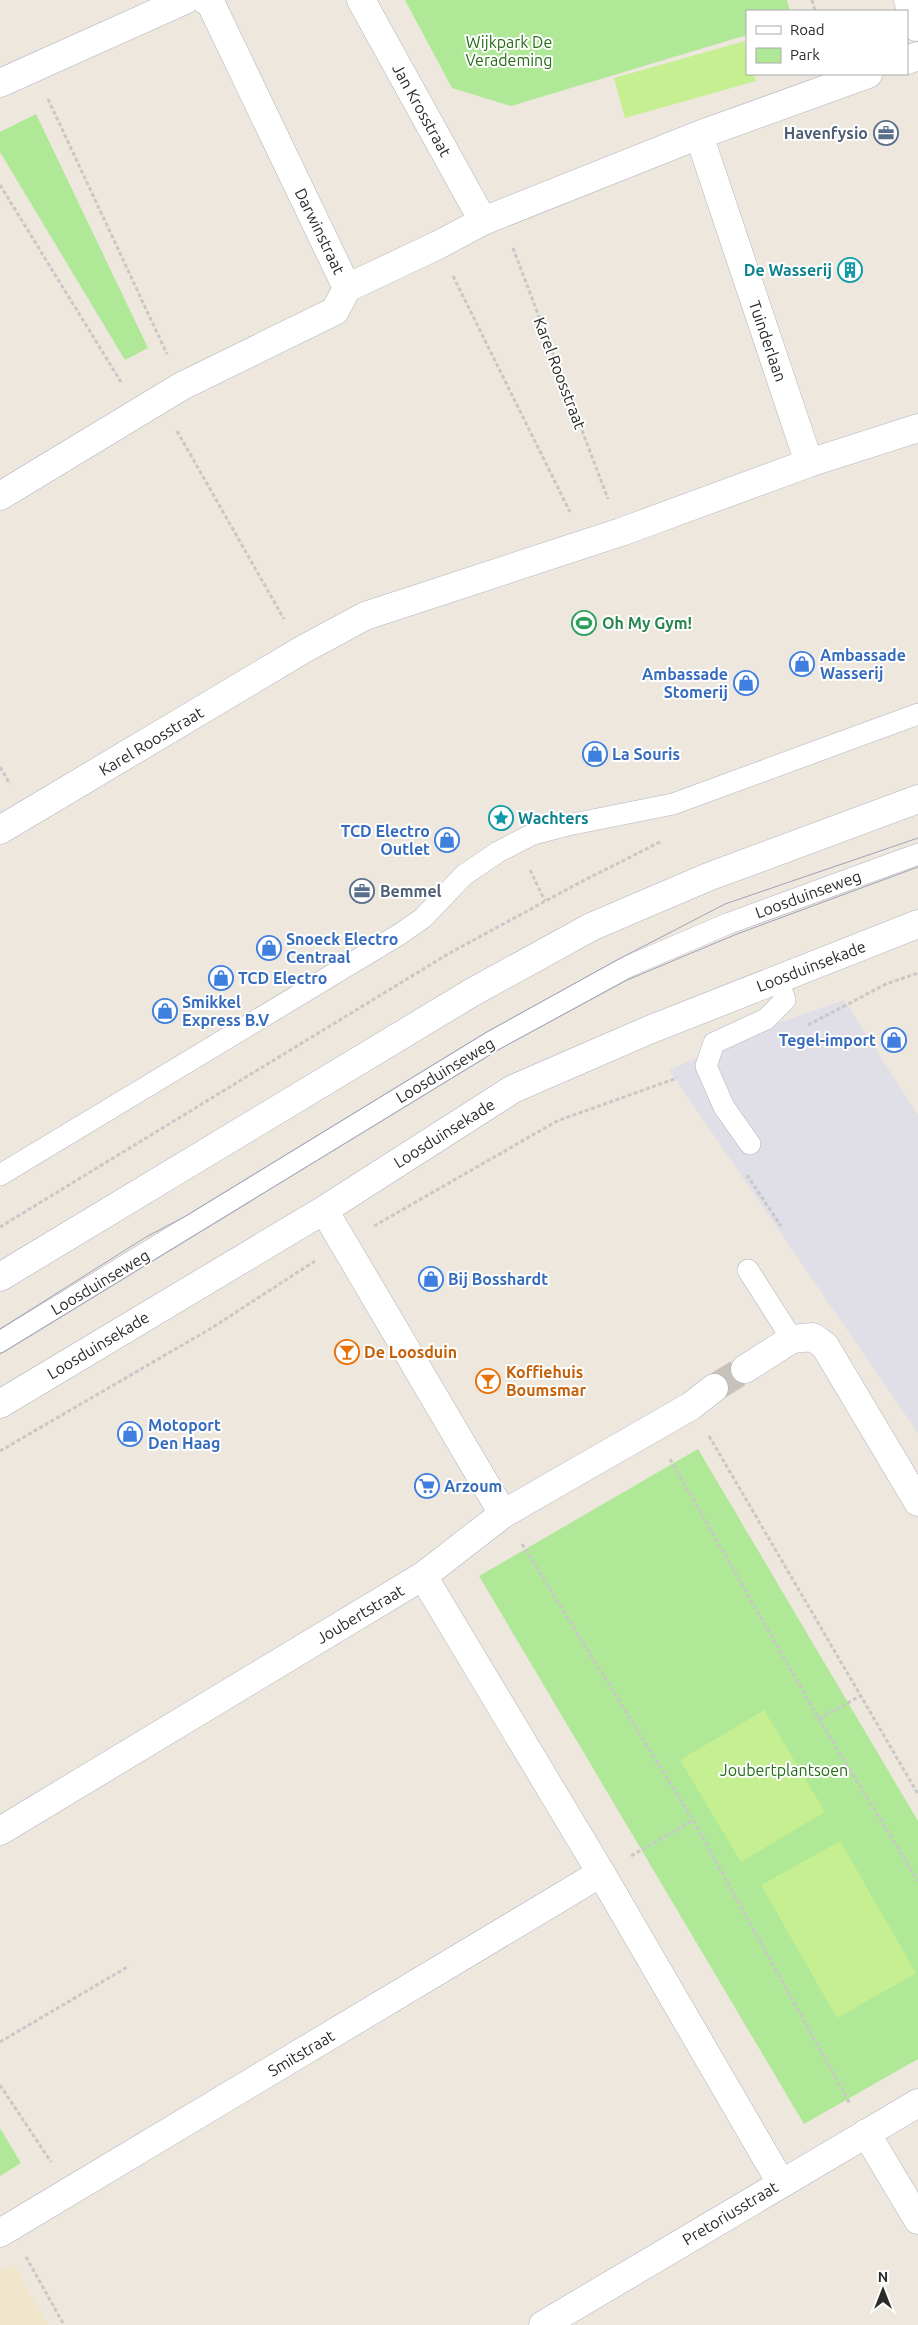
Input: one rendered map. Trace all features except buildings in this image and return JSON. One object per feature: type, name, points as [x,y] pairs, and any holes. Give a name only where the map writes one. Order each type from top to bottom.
[{"type":"street","points":[[0,83],[185,0]]},
{"type":"street","name":"Darwinstraat","points":[[0,496],[182,386],[335,311],[347,288],[210,2],[205,0]]},
{"type":"street","name":"Jan Krosstraat","points":[[362,0],[492,217]]},
{"type":"street","points":[[908,0],[916,27]]},
{"type":"street","points":[[347,288],[492,217],[691,138],[855,76]]},
{"type":"street","name":"Tuinderlaan","points":[[691,138],[809,463]]},
{"type":"street","name":"Karel Roosstraat","points":[[0,830],[302,650],[365,616],[586,544],[809,463],[918,428]]},
{"type":"street","points":[[0,1277],[471,993],[591,927],[708,877],[918,799]]},
{"type":"street","name":"Loosduinsekade","points":[[0,1404],[324,1210],[513,1089],[649,1030],[918,924]]},
{"type":"street","points":[[324,1210],[503,1514]]},
{"type":"street","points":[[745,1369],[792,1340],[813,1337],[825,1346],[918,1502]]},
{"type":"street","name":"Joubertstraat","points":[[0,1831],[423,1576],[503,1514],[691,1406],[714,1388]]},
{"type":"street","points":[[423,1576],[601,1872],[781,2183]]},
{"type":"street","name":"Smitstraat","points":[[5,2230],[601,1872]]},
{"type":"street","name":"Pretoriusstraat","points":[[544,2325],[918,2103]]},
{"type":"street","points":[[866,2133],[918,2220]]},
{"type":"lane","points":[[0,1175],[400,934],[422,918],[464,875],[498,852],[533,834],[673,804],[918,714]]},
{"type":"lane","name":"Loosduinseweg","points":[[0,1342],[494,1040],[629,966],[727,924],[918,854]]},
{"type":"lane","points":[[750,1144],[724,1107],[706,1066],[714,1043],[766,1019],[785,1000],[778,979]]},
{"type":"lane","points":[[748,1270],[792,1340]]},
{"type":"path","points":[[33,67],[182,386]]},
{"type":"path","points":[[0,185],[149,406],[302,650]]},
{"type":"path","name":"Karel Roosstraat","points":[[492,217],[620,532]]},
{"type":"path","points":[[438,245],[586,544]]},
{"type":"path","points":[[807,1026],[886,984],[918,973]]},
{"type":"path","points":[[0,1451],[210,1329],[344,1243],[557,1121],[706,1066]]},
{"type":"path","points":[[0,1228],[103,1164]]},
{"type":"path","points":[[691,1406],[918,1794]]},
{"type":"path","points":[[667,1455],[819,1719],[918,1881]]},
{"type":"path","points":[[503,1514],[694,1820],[866,2133]]},
{"type":"path","points":[[819,1719],[860,1696]]},
{"type":"path","points":[[601,1872],[694,1820]]},
{"type":"path","points":[[0,2042],[129,1966]]},
{"type":"path","points":[[0,2085],[71,2192]]},
{"type":"path","points":[[5,2230],[64,2325]]},
{"type":"shaded area","points":[[844,1000],[918,1115],[918,1433],[669,1070],[764,1028]]},
{"type":"shaded area","points":[[14,2264],[48,2325],[0,2325],[0,2270]]},
{"type":"green space","name":"Wijkpark De Verademing","points":[[405,0],[787,0],[790,10],[746,10],[746,35],[511,106],[452,88]]},
{"type":"green space","points":[[745,41],[746,75],[754,75],[756,81],[625,118],[614,78]]},
{"type":"green space","points":[[36,114],[148,348],[125,360],[0,152],[0,132]]},
{"type":"green space","name":"Joubertplantsoen","points":[[698,1449],[918,1821],[918,2059],[804,2124],[479,1576]]},
{"type":"green space","points":[[764,1710],[825,1812],[741,1862],[680,1760]]},
{"type":"green space","points":[[840,1841],[916,1973],[837,2018],[761,1885]]},
{"type":"green space","points":[[0,2128],[21,2163],[0,2176]]},
{"type":"tunnel","points":[[714,1388],[745,1369]]},
{"type":"tram line","points":[[0,1329],[146,1237],[186,1216],[487,1032],[617,960],[725,904],[918,838]]},
{"type":"tram line","points":[[0,1354],[496,1051],[627,980],[737,934],[918,867]]},
{"type":"place","name":"Havenfysio","points":[[886,133]]},
{"type":"place","name":"De Wasserij","points":[[850,270]]},
{"type":"place","name":"Oh My Gym!","points":[[584,623]]},
{"type":"place","name":"Ambassade Wasserij","points":[[802,664]]},
{"type":"place","name":"Ambassade Stomerij","points":[[746,683]]},
{"type":"place","name":"La Souris","points":[[595,754]]},
{"type":"place","name":"Wachters","points":[[501,818]]},
{"type":"place","name":"TCD Electro Outlet","points":[[447,840]]},
{"type":"place","name":"Bemmel","points":[[362,891]]},
{"type":"place","name":"Snoeck Electro Centraal","points":[[269,948]]},
{"type":"place","name":"TCD Electro","points":[[221,978]]},
{"type":"place","name":"Smikkel Express B.V","points":[[165,1011]]},
{"type":"place","name":"Tegel-import","points":[[894,1040]]},
{"type":"place","name":"Bij Bosshardt","points":[[431,1279]]},
{"type":"place","name":"De Loosduin","points":[[347,1352]]},
{"type":"place","name":"Koffiehuis Boumsmar","points":[[488,1381]]},
{"type":"place","name":"Motoport Den Haag","points":[[130,1434]]},
{"type":"place","name":"Arzoum","points":[[427,1486]]}]
